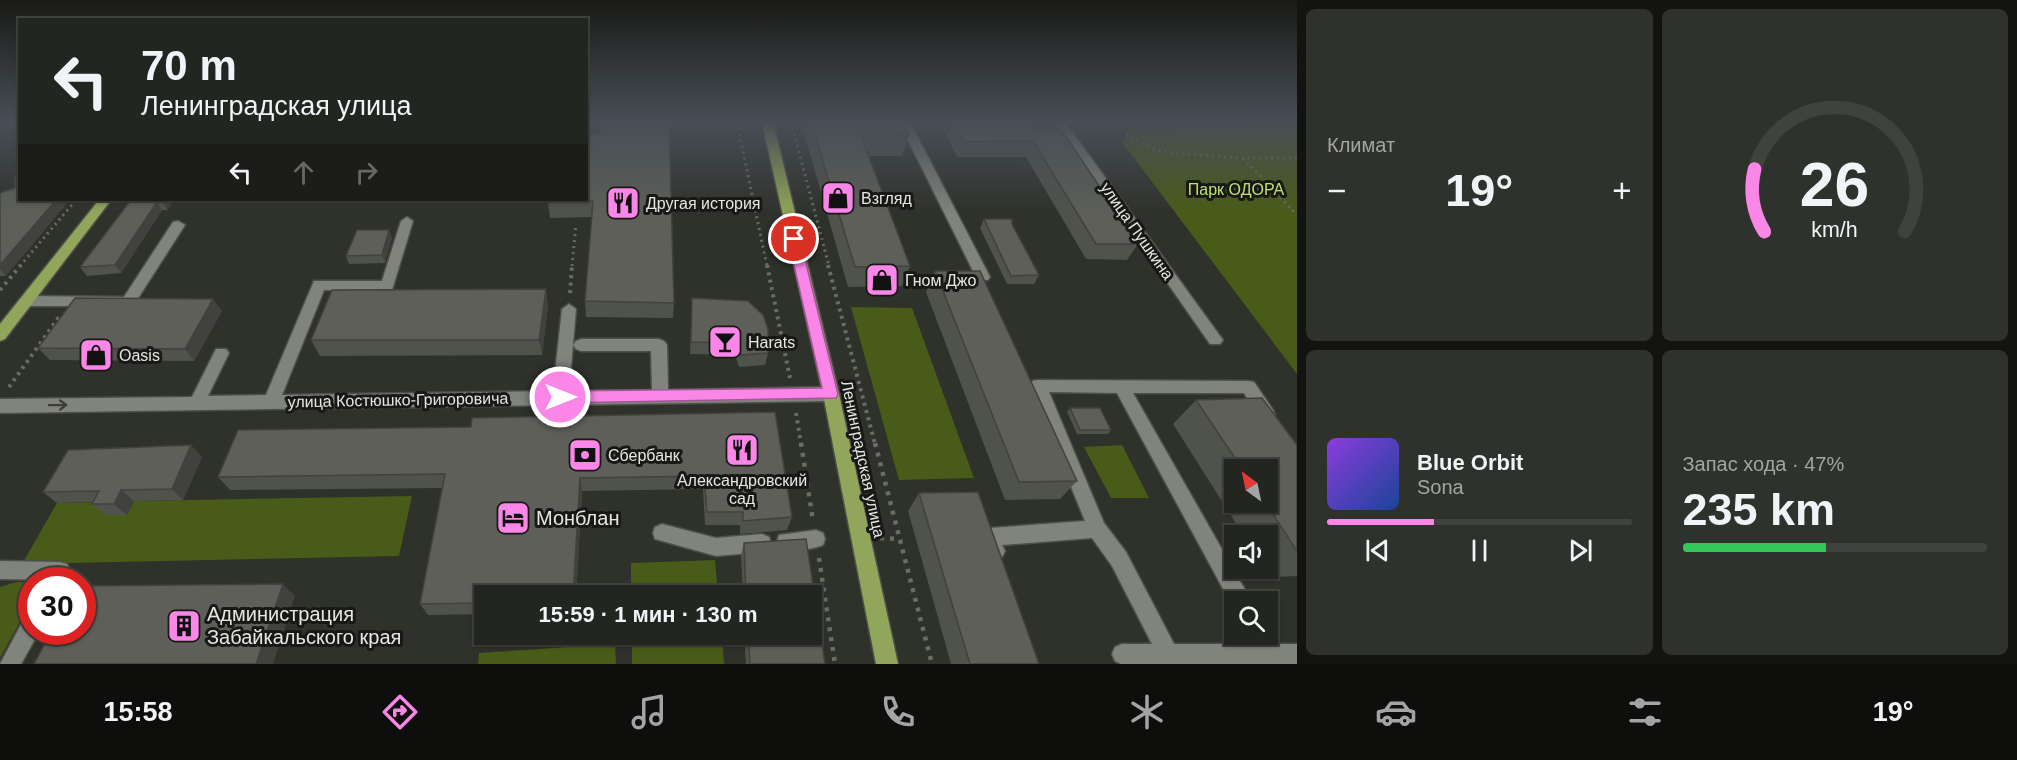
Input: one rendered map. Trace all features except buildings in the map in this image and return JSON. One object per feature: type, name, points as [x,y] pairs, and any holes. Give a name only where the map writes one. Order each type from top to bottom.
[{"type":"main road","name":"Ленинградская улица","points":[[775,153],[831,394],[888,664]]},
{"type":"main road","points":[[0,335],[104,201]]},
{"type":"street","points":[[920,153],[983,277]]},
{"type":"street","name":"улица Пушкина","points":[[1082,153],[1215,340]]},
{"type":"street","points":[[271,402],[319,285],[387,286],[407,221]]},
{"type":"street","points":[[26,301],[128,302],[178,225]]},
{"type":"street","points":[[560,397],[569,309]]},
{"type":"street","points":[[581,345],[659,345],[660,397]]},
{"type":"street","points":[[197,403],[221,353]]},
{"type":"street","points":[[1168,654],[1119,559],[1097,529],[1038,386],[1248,387],[1278,430]]},
{"type":"street","points":[[1121,386],[1235,591]]},
{"type":"street","name":"улица Костюшко-Григоровича","points":[[0,406],[831,394]]},
{"type":"street","points":[[1001,569],[990,537],[1097,529]]},
{"type":"street","points":[[662,533],[716,547],[816,539]]},
{"type":"street","points":[[0,570],[18,570]]},
{"type":"street","points":[[10,664],[20,645]]},
{"type":"street","points":[[1266,645],[1271,654]]},
{"type":"street","points":[[1122,654],[1297,654]]},
{"type":"path","points":[[744,153],[791,382]]},
{"type":"path","points":[[799,153],[932,664]]},
{"type":"path","points":[[1171,153],[1243,158],[1297,158]]},
{"type":"path","points":[[1243,158],[1297,215]]},
{"type":"path","points":[[0,290],[75,201]]},
{"type":"path","points":[[569,309],[576,224]]},
{"type":"green space","name":"Парк ОДОРА","points":[[1130,153],[1297,153],[1297,374]]},
{"type":"green space","points":[[851,307],[912,308],[974,478],[899,480]]},
{"type":"green space","points":[[1122,445],[1149,498],[1111,498],[1084,447]]},
{"type":"green space","points":[[412,496],[399,556],[22,564],[57,503],[112,502],[106,515],[127,515],[134,501]]},
{"type":"green space","points":[[715,560],[717,585],[631,585],[631,563]]},
{"type":"green space","points":[[18,582],[18,625],[0,658],[0,587]]},
{"type":"green space","points":[[615,645],[616,664],[478,664],[479,653]]},
{"type":"green space","points":[[632,645],[723,645],[724,664],[632,664]]},
{"type":"place","name":"Взгляд","points":[[838,198]]},
{"type":"place","name":"Другая история","points":[[623,203]]},
{"type":"place","name":"Гном Джо","points":[[882,280]]},
{"type":"place","name":"Harats","points":[[725,342]]},
{"type":"place","name":"Oasis","points":[[96,355]]},
{"type":"place","name":"Александровский сад","points":[[742,450]]},
{"type":"place","name":"Сбербанк","points":[[585,455]]},
{"type":"place","name":"Монблан","points":[[513,518]]},
{"type":"place","name":"Администрация Забайкальского края","points":[[184,626]]},
{"type":"route","points":[[560,397],[831,394],[794,239]]}]
